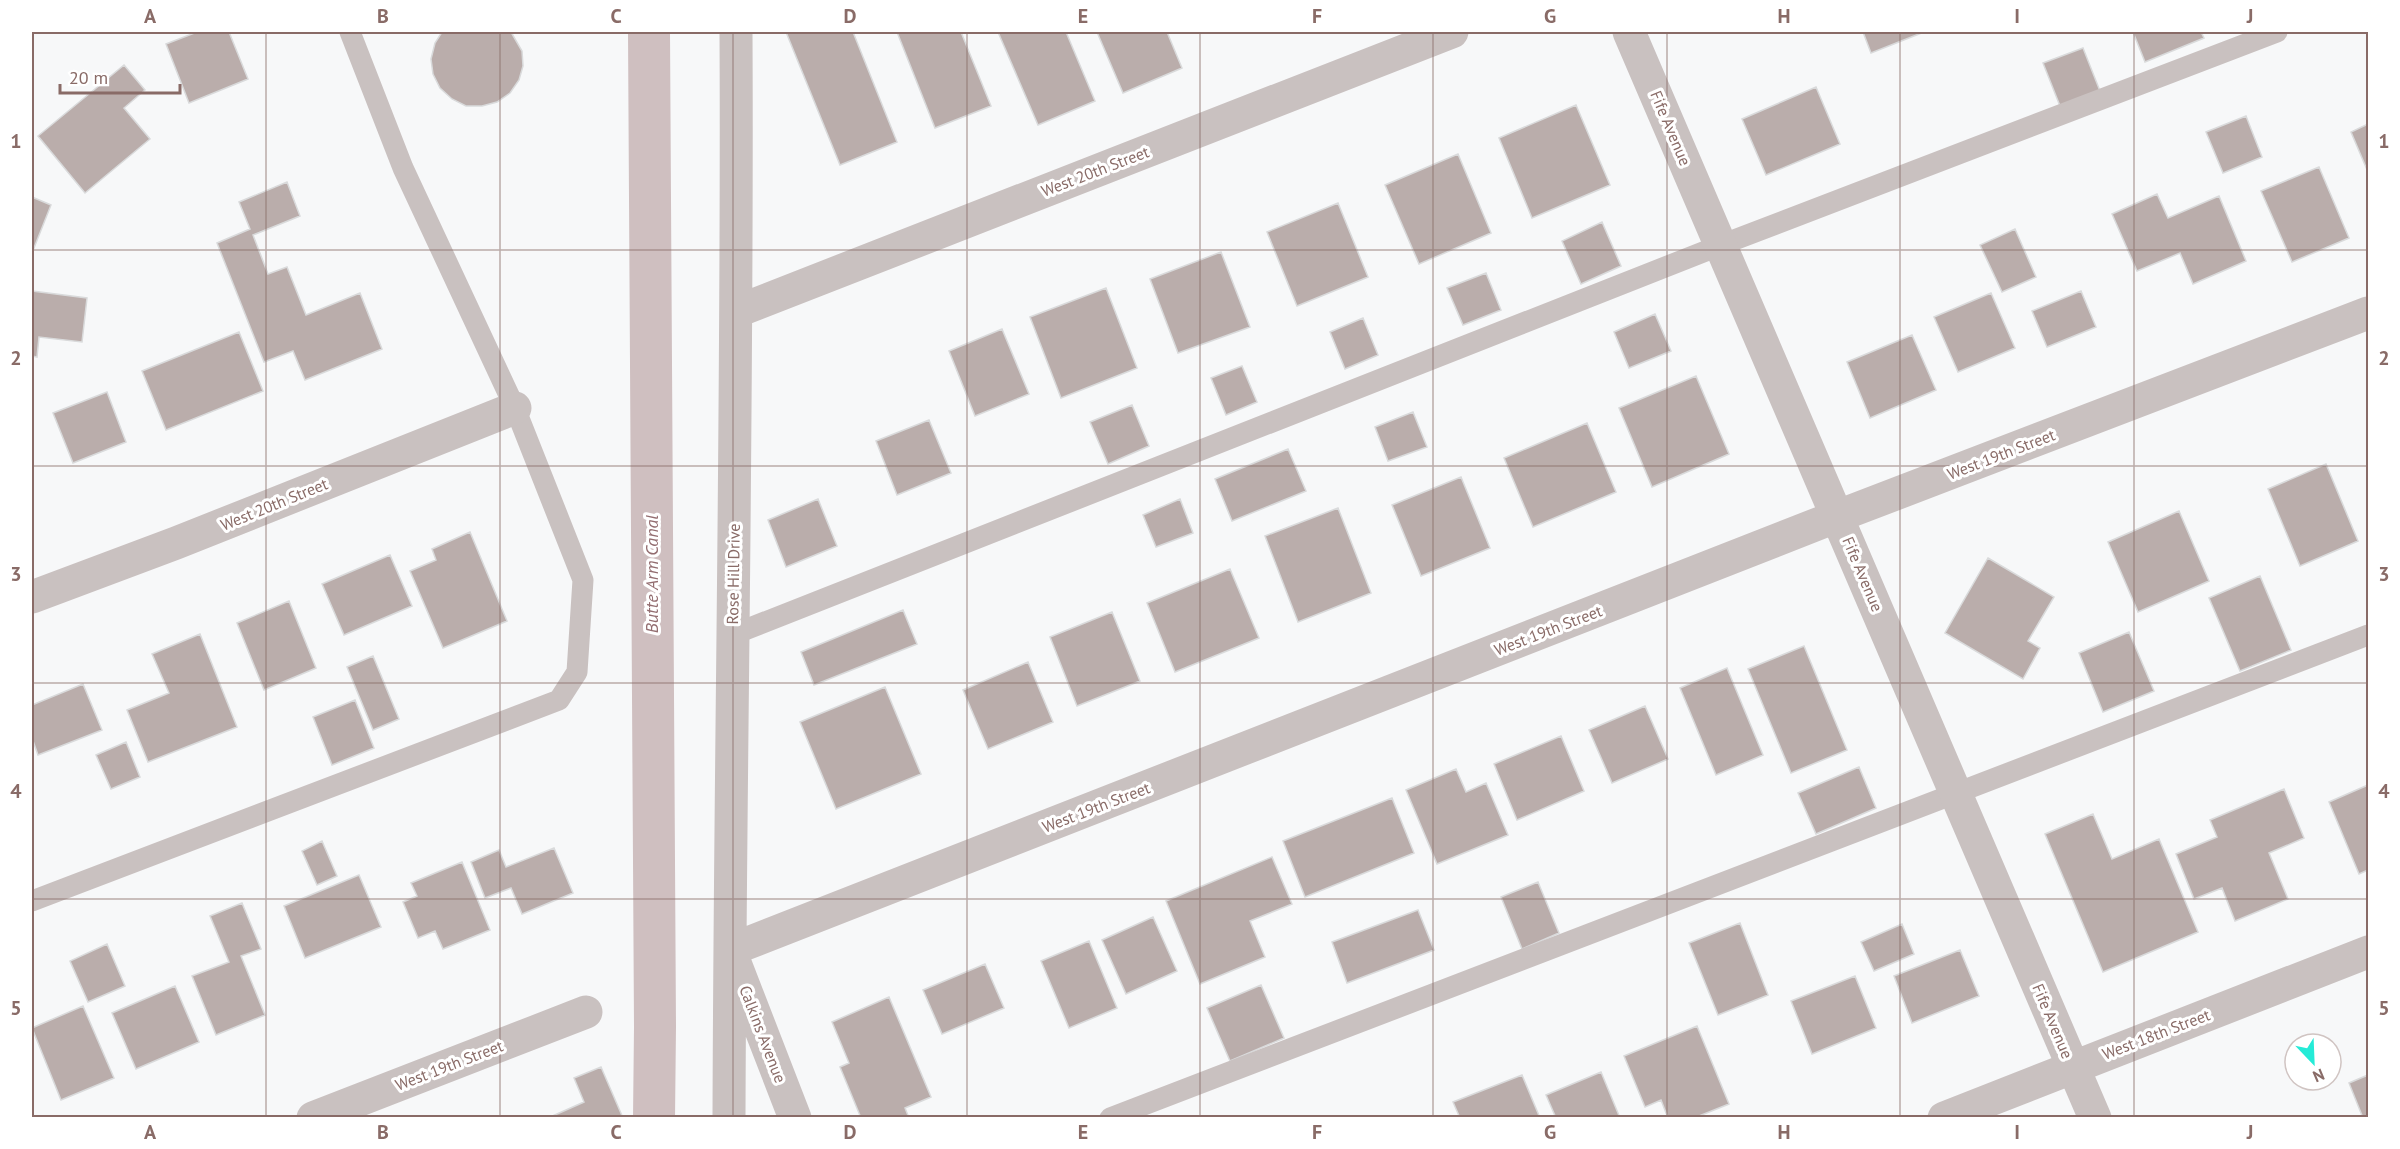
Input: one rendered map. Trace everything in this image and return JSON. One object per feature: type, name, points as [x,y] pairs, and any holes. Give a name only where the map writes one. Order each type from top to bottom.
[{"type":"street","name":"Rose Hill Drive","points":[[729,1118],[732,635],[738,311],[736,32]]},
{"type":"street","name":"West 20th Street","points":[[738,311],[1452,32]]},
{"type":"street","name":"Fife Avenue","points":[[1629,32],[2094,1118]]},
{"type":"street","name":"West 19th Street","points":[[730,950],[1838,516],[2368,313]]},
{"type":"street","name":"West 20th Street","points":[[32,597],[187,539],[515,408]]},
{"type":"street","name":"Calkins Avenue","points":[[730,950],[795,1118]]},
{"type":"street","name":"West 18th Street","points":[[1944,1118],[2368,952]]},
{"type":"street","name":"West 19th Street","points":[[313,1118],[586,1012]]},
{"type":"lane","points":[[32,901],[559,700],[577,672],[583,580],[515,408],[403,168],[350,32]]},
{"type":"lane","points":[[732,635],[1721,245],[2277,32]]},
{"type":"lane","points":[[1110,1118],[2368,635]]},
{"type":"building","points":[[197,32],[229,32],[248,79],[189,103],[166,44]]},
{"type":"building","points":[[442,32],[511,32],[522,51],[523,66],[519,80],[510,93],[497,102],[482,106],[466,106],[452,99],[440,88],[433,74],[431,59],[435,43]]},
{"type":"building","points":[[786,32],[853,32],[897,142],[840,165]]},
{"type":"building","points":[[897,32],[961,32],[991,106],[935,128]]},
{"type":"building","points":[[998,32],[1066,32],[1095,101],[1038,125]]},
{"type":"building","points":[[1097,32],[1167,32],[1182,68],[1123,93]]},
{"type":"building","points":[[1863,32],[1924,32],[1871,53]]},
{"type":"building","points":[[2133,32],[2201,32],[2204,38],[2145,62]]},
{"type":"building","points":[[2083,48],[2100,91],[2060,106],[2043,63]]},
{"type":"building","points":[[124,65],[145,90],[124,108],[150,139],[85,193],[38,136]]},
{"type":"building","points":[[1816,87],[1840,144],[1766,175],[1742,119]]},
{"type":"building","points":[[1576,105],[1610,185],[1532,218],[1499,138]]},
{"type":"building","points":[[2246,116],[2262,157],[2223,173],[2206,132]]},
{"type":"building","points":[[2368,124],[2368,172],[2351,132]]},
{"type":"building","points":[[1458,154],[1491,233],[1419,264],[1385,185]]},
{"type":"building","points":[[2319,167],[2349,238],[2292,262],[2261,191]]},
{"type":"building","points":[[287,182],[300,216],[253,235],[268,274],[287,267],[306,315],[360,293],[382,349],[305,380],[293,351],[264,362],[217,243],[250,229],[239,202]]},
{"type":"building","points":[[2157,194],[2168,218],[2219,196],[2246,261],[2193,284],[2180,253],[2137,271],[2112,214]]},
{"type":"building","points":[[32,197],[51,205],[32,253]]},
{"type":"building","points":[[1338,203],[1368,277],[1297,306],[1267,232]]},
{"type":"building","points":[[1602,222],[1621,266],[1581,284],[1562,241]]},
{"type":"building","points":[[2015,229],[2036,277],[2002,292],[1980,245]]},
{"type":"building","points":[[1221,252],[1250,327],[1178,353],[1150,279]]},
{"type":"building","points":[[1486,273],[1501,310],[1463,325],[1447,288]]},
{"type":"building","points":[[1106,288],[1137,368],[1061,398],[1030,317]]},
{"type":"building","points":[[32,291],[87,298],[82,342],[39,337],[37,357],[32,356]]},
{"type":"building","points":[[2081,291],[2096,327],[2047,347],[2032,311]]},
{"type":"building","points":[[1991,293],[2015,348],[1958,372],[1934,317]]},
{"type":"building","points":[[1655,314],[1671,351],[1629,368],[1614,332]]},
{"type":"building","points":[[1363,318],[1378,355],[1345,369],[1330,332]]},
{"type":"building","points":[[1002,329],[1029,394],[975,416],[949,351]]},
{"type":"building","points":[[239,332],[263,391],[166,430],[142,371]]},
{"type":"building","points":[[1912,335],[1936,390],[1870,418],[1847,362]]},
{"type":"building","points":[[1242,366],[1257,402],[1226,415],[1211,378]]},
{"type":"building","points":[[1696,376],[1729,454],[1652,487],[1619,408]]},
{"type":"building","points":[[107,392],[126,442],[73,463],[53,413]]},
{"type":"building","points":[[1132,405],[1149,446],[1108,464],[1090,422]]},
{"type":"building","points":[[1413,412],[1427,447],[1388,461],[1375,427]]},
{"type":"building","points":[[929,420],[951,473],[897,495],[876,441]]},
{"type":"building","points":[[1587,423],[1616,492],[1533,527],[1504,458]]},
{"type":"building","points":[[1288,449],[1306,491],[1232,521],[1215,479]]},
{"type":"building","points":[[2326,464],[2358,541],[2300,566],[2268,489]]},
{"type":"building","points":[[1461,477],[1490,548],[1421,576],[1392,505]]},
{"type":"building","points":[[818,499],[837,546],[786,567],[768,520]]},
{"type":"building","points":[[1180,499],[1193,533],[1156,547],[1143,515]]},
{"type":"building","points":[[1338,508],[1371,593],[1298,622],[1265,536]]},
{"type":"building","points":[[2179,511],[2209,581],[2138,612],[2108,542]]},
{"type":"building","points":[[470,532],[507,621],[443,648],[410,571],[436,560],[432,549]]},
{"type":"building","points":[[390,555],[412,606],[344,635],[322,584]]},
{"type":"building","points":[[1988,558],[2054,597],[2028,641],[2040,648],[2023,679],[1945,633]]},
{"type":"building","points":[[1230,569],[1259,638],[1175,672],[1147,603]]},
{"type":"building","points":[[2260,576],[2291,650],[2240,671],[2209,598]]},
{"type":"building","points":[[289,601],[316,668],[264,690],[237,623]]},
{"type":"building","points":[[903,610],[917,644],[814,685],[801,652]]},
{"type":"building","points":[[1112,612],[1140,681],[1077,706],[1050,637]]},
{"type":"building","points":[[2129,632],[2154,691],[2103,712],[2079,653]]},
{"type":"building","points":[[200,634],[237,727],[148,762],[127,710],[169,693],[152,654]]},
{"type":"building","points":[[1804,646],[1847,750],[1791,773],[1748,669]]},
{"type":"building","points":[[373,656],[399,719],[373,730],[347,667]]},
{"type":"building","points":[[1028,662],[1053,722],[988,749],[963,690]]},
{"type":"building","points":[[1727,668],[1763,755],[1716,775],[1680,688]]},
{"type":"building","points":[[83,684],[102,730],[38,755],[32,738],[32,705]]},
{"type":"building","points":[[885,687],[921,774],[836,809],[800,722]]},
{"type":"building","points":[[355,700],[374,748],[332,765],[313,717]]},
{"type":"building","points":[[1645,706],[1668,759],[1612,783],[1589,730]]},
{"type":"building","points":[[1561,736],[1584,791],[1517,820],[1494,764]]},
{"type":"building","points":[[126,742],[140,777],[111,789],[96,755]]},
{"type":"building","points":[[1859,767],[1876,808],[1816,834],[1798,793]]},
{"type":"building","points":[[1456,769],[1466,792],[1486,783],[1508,835],[1437,864],[1406,790]]},
{"type":"building","points":[[2368,785],[2368,870],[2359,874],[2329,802]]},
{"type":"building","points":[[2284,789],[2304,838],[2269,853],[2288,899],[2235,921],[2222,888],[2194,899],[2176,854],[2217,837],[2210,820]]},
{"type":"building","points":[[1392,798],[1414,853],[1305,897],[1283,841]]},
{"type":"building","points":[[2093,814],[2112,859],[2159,839],[2198,932],[2103,972],[2045,834]]},
{"type":"building","points":[[322,841],[337,876],[317,885],[302,851]]},
{"type":"building","points":[[554,848],[573,893],[522,914],[511,888],[485,898],[471,862],[499,850],[506,867]]},
{"type":"building","points":[[1272,857],[1292,904],[1250,921],[1265,957],[1200,984],[1166,901]]},
{"type":"building","points":[[462,862],[490,930],[443,949],[435,931],[418,938],[403,902],[417,896],[411,883]]},
{"type":"building","points":[[359,875],[381,927],[305,958],[284,906]]},
{"type":"building","points":[[1538,882],[1559,933],[1522,949],[1501,897]]},
{"type":"building","points":[[242,903],[261,949],[241,956],[265,1015],[216,1035],[192,976],[229,962],[210,916]]},
{"type":"building","points":[[1418,910],[1434,950],[1347,983],[1332,942]]},
{"type":"building","points":[[1153,917],[1177,971],[1126,994],[1102,940]]},
{"type":"building","points":[[1740,923],[1768,995],[1718,1015],[1689,943]]},
{"type":"building","points":[[1902,924],[1914,954],[1874,971],[1861,942]]},
{"type":"building","points":[[1089,941],[1117,1008],[1069,1028],[1041,961]]},
{"type":"building","points":[[107,944],[125,986],[88,1002],[70,961]]},
{"type":"building","points":[[1960,950],[1979,996],[1912,1023],[1894,976]]},
{"type":"building","points":[[985,964],[1004,1008],[942,1034],[923,990]]},
{"type":"building","points":[[1855,976],[1876,1028],[1812,1054],[1791,1001]]},
{"type":"building","points":[[1261,985],[1284,1038],[1230,1061],[1207,1008]]},
{"type":"building","points":[[175,986],[199,1042],[136,1069],[112,1013]]},
{"type":"building","points":[[889,997],[931,1097],[905,1108],[909,1118],[861,1118],[840,1067],[849,1063],[832,1022]]},
{"type":"building","points":[[83,1006],[114,1078],[61,1100],[32,1028]]},
{"type":"building","points":[[1697,1026],[1729,1104],[1694,1118],[1668,1118],[1661,1100],[1645,1107],[1624,1056]]},
{"type":"building","points":[[601,1067],[623,1118],[548,1118],[584,1102],[574,1078]]},
{"type":"building","points":[[1601,1072],[1620,1118],[1556,1118],[1546,1095]]},
{"type":"building","points":[[1522,1075],[1540,1118],[1460,1118],[1453,1102]]},
{"type":"building","points":[[2368,1075],[2368,1118],[2363,1118],[2349,1083]]},
{"type":"waterway","name":"Butte Arm Canal","points":[[649,32],[654,1118]]}]
